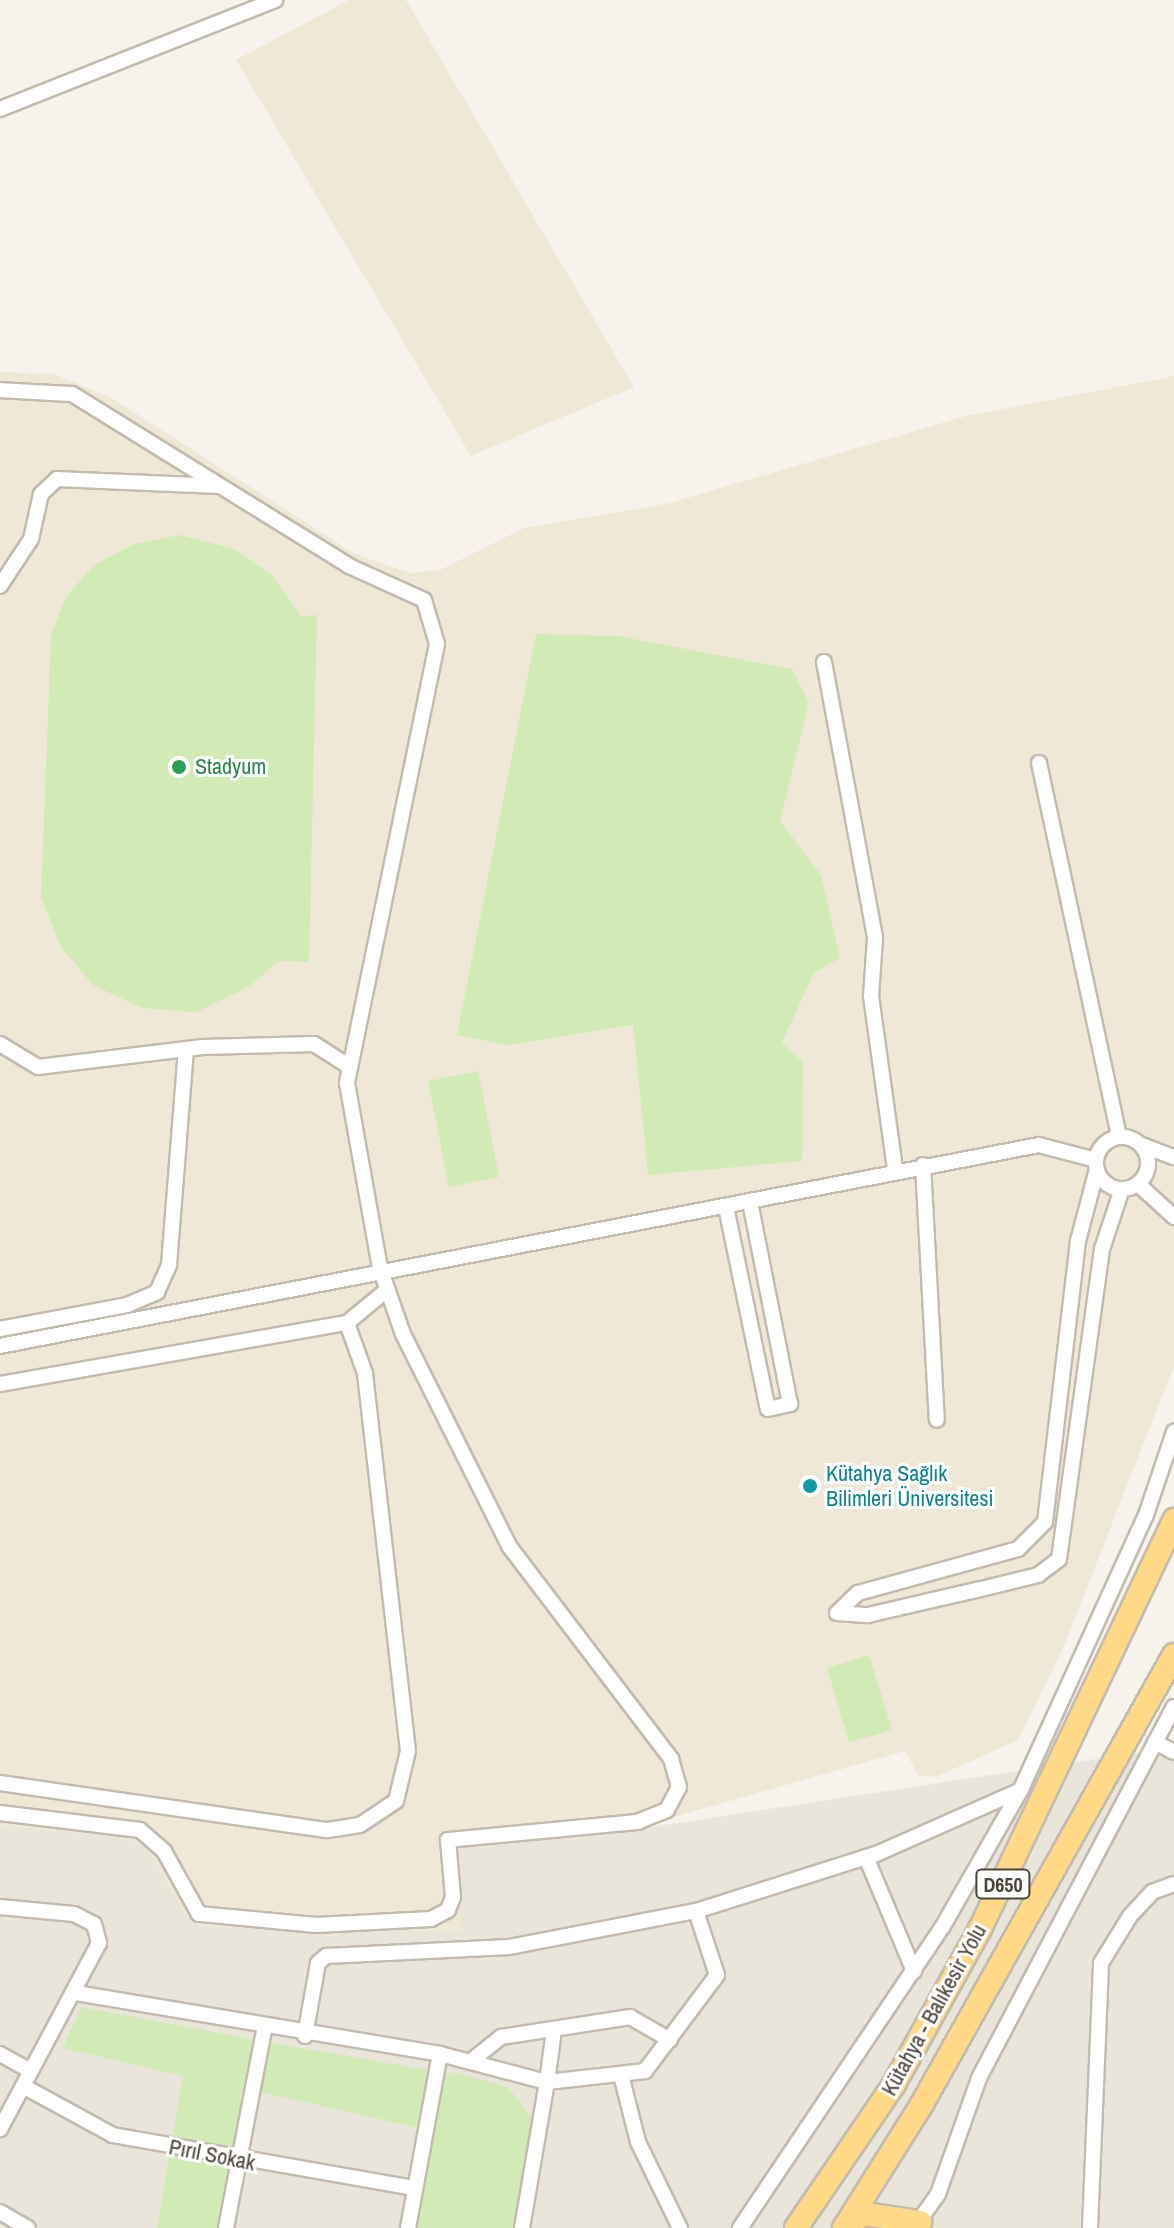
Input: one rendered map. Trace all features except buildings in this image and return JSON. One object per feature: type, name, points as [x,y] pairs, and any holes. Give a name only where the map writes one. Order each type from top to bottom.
[{"type":"highway","name":"Kütahya - Balıkesir Yolu","points":[[796,2228],[893,2086],[980,1929],[1174,1520]]},
{"type":"highway","name":"Kütahya - Balıkesir Yolu","points":[[844,2228],[922,2104],[1174,1655]]},
{"type":"highway","points":[[844,2228],[864,2214],[917,2225]]},
{"type":"street","points":[[0,109],[275,0]]},
{"type":"street","points":[[0,390],[72,394],[349,566],[424,600],[437,644],[350,1067],[380,1268],[387,1290],[509,1546],[671,1759],[679,1787],[667,1810],[638,1822],[448,1840],[448,1910],[431,1919],[316,1925],[199,1914],[164,1851],[140,1830],[0,1813]]},
{"type":"street","points":[[0,586],[31,539],[41,494],[57,479],[223,486]]},
{"type":"street","points":[[824,662],[875,938],[871,996],[895,1170]]},
{"type":"street","points":[[1039,763],[1119,1137]]},
{"type":"street","points":[[0,1044],[38,1067],[186,1050],[314,1044],[350,1067]]},
{"type":"street","points":[[0,1329],[127,1305],[157,1292],[169,1265],[186,1050]]},
{"type":"street","points":[[1119,1137],[1174,1157]]},
{"type":"street","points":[[1119,1137],[1096,1164],[1078,1241],[1045,1522],[1018,1549],[858,1593],[837,1613],[868,1615],[1010,1582],[1038,1575],[1059,1559],[1074,1490],[1102,1249],[1122,1189]]},
{"type":"street","points":[[0,1346],[380,1268],[726,1207],[895,1170],[1039,1145],[1096,1164],[1122,1189]]},
{"type":"street","points":[[1122,1189],[1138,1184],[1149,1161],[1142,1145]]},
{"type":"street","points":[[923,1165],[937,1420]]},
{"type":"street","points":[[1138,1184],[1174,1217]]},
{"type":"street","points":[[726,1207],[768,1409],[790,1404],[750,1202]]},
{"type":"street","points":[[0,1384],[347,1323],[387,1290]]},
{"type":"street","points":[[0,1783],[328,1830],[360,1825],[396,1801],[408,1751],[365,1373],[347,1323]]},
{"type":"street","points":[[740,2228],[914,1971],[1021,1789],[1146,1515],[1174,1432]]},
{"type":"street","points":[[917,2225],[938,2194],[979,2078],[1174,1707]]},
{"type":"street","points":[[1155,1742],[1174,1752]]},
{"type":"street","points":[[305,2036],[318,1963],[326,1956],[509,1947],[696,1911],[866,1857],[1021,1789]]},
{"type":"street","points":[[866,1857],[914,1971]]},
{"type":"street","points":[[1090,2228],[1101,1963],[1130,1916],[1152,1892],[1174,1884]]},
{"type":"street","points":[[0,1907],[74,1914],[94,1924],[99,1943],[76,1993],[0,2129]]},
{"type":"street","points":[[76,1993],[264,2030],[440,2054],[547,2082],[622,2079],[645,2071],[717,1975],[696,1911]]},
{"type":"street","points":[[470,2062],[501,2037],[630,2017],[670,2040]]},
{"type":"street","points":[[226,2228],[234,2160],[264,2030]]},
{"type":"street","points":[[522,2228],[554,2030]]},
{"type":"street","points":[[0,2054],[31,2071]]},
{"type":"street","points":[[408,2228],[440,2054]]},
{"type":"street","points":[[622,2079],[638,2142],[680,2228]]},
{"type":"street","name":"Pırıl Sokak","points":[[23,2086],[113,2135],[234,2160],[413,2188]]},
{"type":"street","points":[[0,2212],[28,2228]]},
{"type":"shaded area","points":[[349,0],[406,0],[634,387],[471,456],[236,60]]},
{"type":"shaded area","points":[[0,372],[54,374],[110,397],[355,554],[411,573],[440,570],[524,528],[670,503],[966,416],[1174,376],[1174,1366],[1064,1646],[1018,1740],[936,1777],[918,1775],[905,1751],[625,1831],[457,1846],[462,1931],[202,1926],[185,1914],[149,1849],[127,1837],[0,1825]]},
{"type":"shaded area","points":[[1174,1747],[1174,2228],[0,2228],[0,1825],[127,1837],[149,1849],[185,1914],[202,1926],[461,1931],[457,1845],[625,1831]]},
{"type":"green space","name":"Stadyum","points":[[180,535],[234,549],[272,575],[301,616],[317,615],[309,962],[278,961],[250,986],[196,1012],[142,1008],[93,985],[61,947],[41,898],[51,635],[66,597],[94,565],[134,544]]},
{"type":"green space","points":[[536,634],[618,636],[792,669],[809,702],[780,821],[821,875],[840,958],[814,973],[782,1042],[803,1062],[802,1161],[648,1175],[633,1025],[508,1045],[457,1035]]},
{"type":"green space","points":[[478,1071],[499,1177],[449,1187],[428,1081]]},
{"type":"green space","points":[[869,1655],[892,1730],[849,1742],[827,1668]]},
{"type":"green space","points":[[81,2007],[256,2040],[231,2154],[173,2138],[183,2076],[63,2048]]},
{"type":"green space","points":[[267,2042],[427,2070],[418,2128],[257,2091]]},
{"type":"green space","points":[[452,2072],[508,2087],[533,2119],[514,2228],[416,2228],[442,2081]]},
{"type":"green space","points":[[169,2155],[229,2167],[219,2228],[157,2228]]},
{"type":"place","name":"Stadyum","points":[[179,767]]},
{"type":"place","name":"Kütahya Sağlık Bilimleri Üniversitesi","points":[[810,1486]]}]
